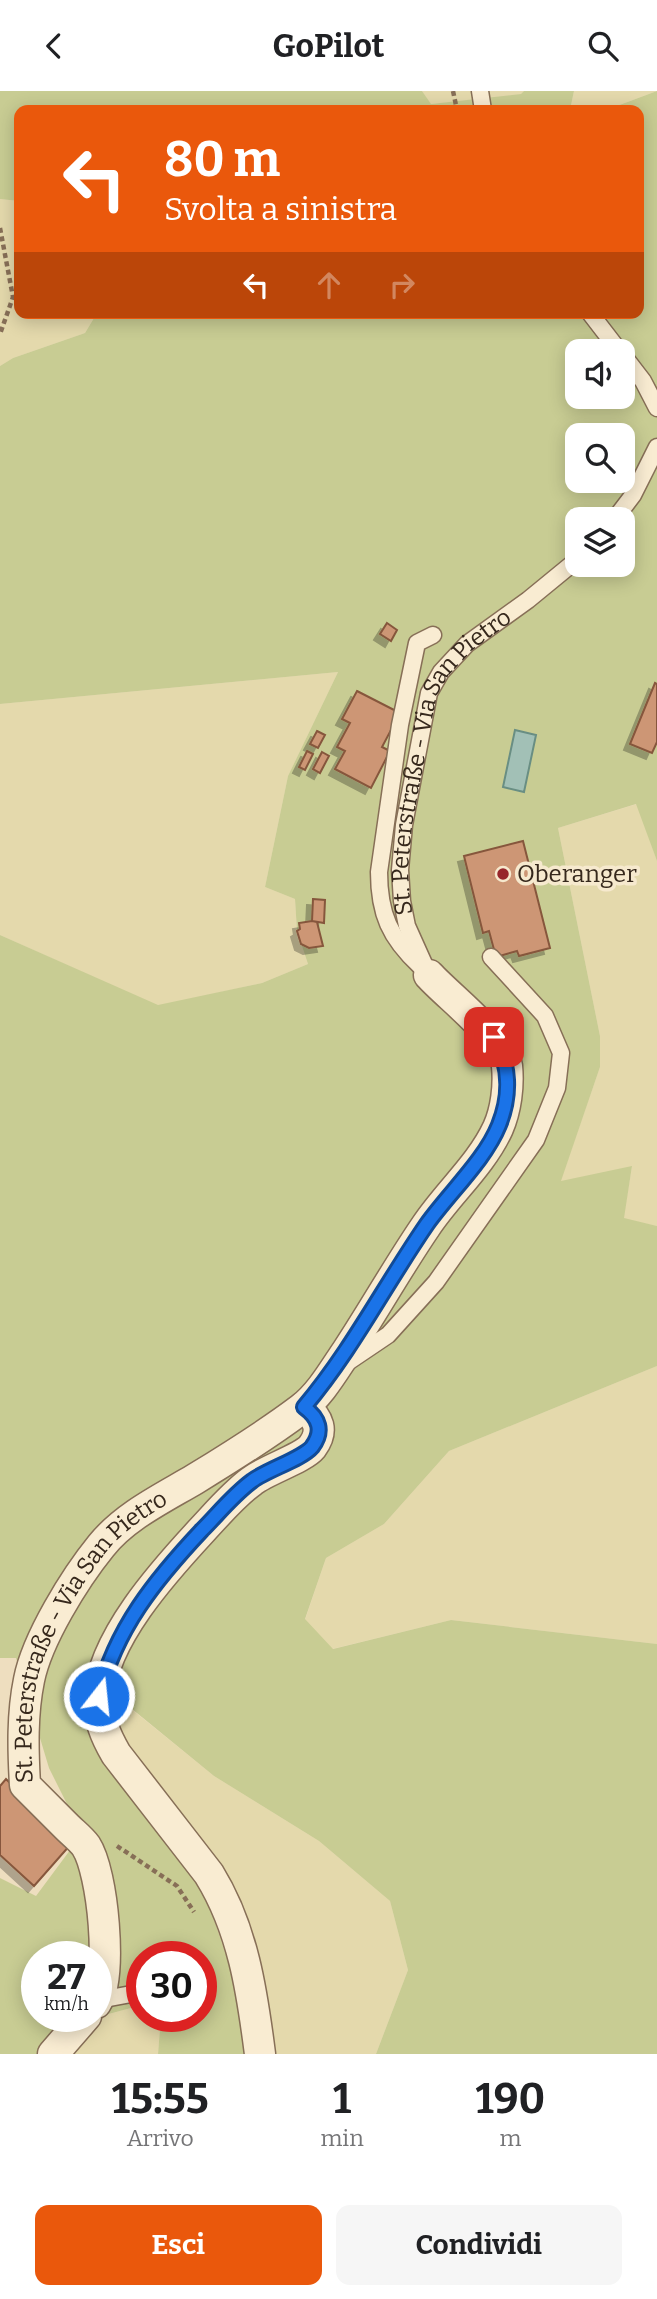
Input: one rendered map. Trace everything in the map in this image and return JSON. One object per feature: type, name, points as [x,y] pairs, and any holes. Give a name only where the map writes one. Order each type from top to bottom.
[{"type":"street","name":"St. Peterstraße - Via San Pietro","points":[[104,1941],[102,1909],[86,1846],[25,1785],[25,1709],[29,1678],[40,1648],[69,1591],[102,1544],[139,1512],[208,1471],[304,1407],[332,1373],[428,1223],[489,1144],[505,1107],[508,1083],[502,1051],[494,1037],[429,975]]},
{"type":"street","name":"St. Peterstraße - Via San Pietro","points":[[260,2054],[249,1977],[235,1926],[221,1893],[116,1753],[102,1725],[99,1696],[113,1651],[128,1622],[155,1582],[222,1509],[252,1481],[310,1450],[318,1437],[319,1424],[315,1415],[304,1407]]},
{"type":"street","name":"St. Peterstraße - Via San Pietro","points":[[53,2054],[72,2032]]},
{"type":"lane","points":[[595,319],[611,339]]},
{"type":"lane","points":[[635,370],[657,408]]},
{"type":"lane","points":[[624,507],[633,495],[657,447]]},
{"type":"lane","name":"St. Peterstraße - Via San Pietro","points":[[429,975],[407,926],[400,870],[404,825],[429,693],[441,672],[467,644],[565,570]]},
{"type":"lane","points":[[429,975],[406,953],[391,932],[379,893],[379,872],[400,725],[417,643],[433,635]]},
{"type":"lane","points":[[332,1373],[388,1335],[436,1282],[536,1140],[557,1088],[561,1053],[545,1016],[491,957]]},
{"type":"path","points":[[0,228],[13,297],[0,334]]},
{"type":"path","points":[[115,1845],[177,1886],[197,1916]]},
{"type":"shaded area","points":[[422,91],[524,91],[522,94],[430,104]]},
{"type":"shaded area","points":[[574,91],[657,91],[619,105],[571,105]]},
{"type":"shaded area","points":[[0,199],[14,200],[14,319],[93,319],[85,333],[13,358],[0,366]]},
{"type":"shaded area","points":[[338,672],[288,776],[265,887],[295,899],[297,931],[308,964],[262,983],[158,1006],[0,935],[0,704]]},
{"type":"shaded area","points":[[637,804],[657,861],[657,1226],[623,1219],[632,1167],[560,1182],[600,1067],[600,1036],[558,828]]},
{"type":"shaded area","points":[[657,1366],[657,1644],[451,1620],[332,1649],[305,1620],[326,1558],[384,1524],[449,1451]]},
{"type":"shaded area","points":[[109,1691],[214,1776],[319,1841],[390,1901],[408,1970],[376,2054],[245,2054],[239,1994],[217,1955],[217,1941],[209,1941],[87,1724]]},
{"type":"shaded area","points":[[126,2009],[126,2032],[160,2032],[158,2054],[69,2054],[89,2032],[112,2032],[112,2013]]},
{"type":"green space","points":[[0,91],[422,91],[431,104],[521,94],[524,91],[574,91],[571,105],[14,105],[14,200],[0,199]]},
{"type":"green space","points":[[657,91],[657,861],[636,804],[558,828],[600,1036],[600,1067],[561,1181],[632,1166],[624,1218],[657,1226],[657,1366],[449,1451],[384,1524],[326,1558],[305,1619],[333,1649],[451,1620],[657,1644],[657,2054],[376,2054],[408,1970],[390,1901],[319,1841],[214,1776],[110,1691],[87,1725],[202,1884],[239,1994],[245,2054],[158,2054],[160,2032],[217,2032],[217,1941],[126,1941],[126,2009],[112,2013],[112,1941],[21,1941],[21,2032],[89,2032],[69,2054],[0,2054],[0,1878],[36,1896],[82,1834],[49,1768],[16,1658],[0,1658],[0,935],[158,1005],[262,983],[308,964],[297,931],[295,899],[265,887],[288,776],[338,672],[0,704],[0,366],[13,358],[85,333],[93,319],[644,319],[644,105],[619,105]]},
{"type":"water","points":[[515,730],[536,735],[524,792],[503,787]]},
{"type":"building","points":[[387,623],[397,630],[391,641],[380,634]]},
{"type":"building","points":[[655,683],[657,742],[652,753],[630,744]]},
{"type":"building","points":[[357,691],[400,713],[382,747],[390,751],[371,788],[335,769],[345,751],[337,747],[350,723],[342,719]]},
{"type":"building","points":[[317,731],[325,735],[318,748],[310,744]]},
{"type":"building","points":[[307,751],[313,754],[305,770],[299,767]]},
{"type":"building","points":[[322,752],[329,756],[320,773],[313,769]]},
{"type":"building","points":[[523,841],[550,948],[519,956],[517,951],[496,957],[489,931],[483,933],[464,856]]},
{"type":"building","points":[[313,899],[325,900],[324,923],[312,921]]},
{"type":"building","points":[[317,922],[323,946],[309,948],[301,944],[297,931],[300,929],[299,923]]},
{"type":"building","points":[[6,1779],[71,1844],[34,1886],[0,1855],[0,1786]]},
{"type":"place","name":"Oberanger","points":[[503,874]]},
{"type":"route","points":[[99,1696],[113,1651],[155,1582],[222,1509],[252,1481],[310,1450],[318,1437],[319,1424],[315,1415],[304,1407],[332,1373],[428,1223],[489,1144],[499,1126],[508,1083],[506,1063],[494,1037]]}]
